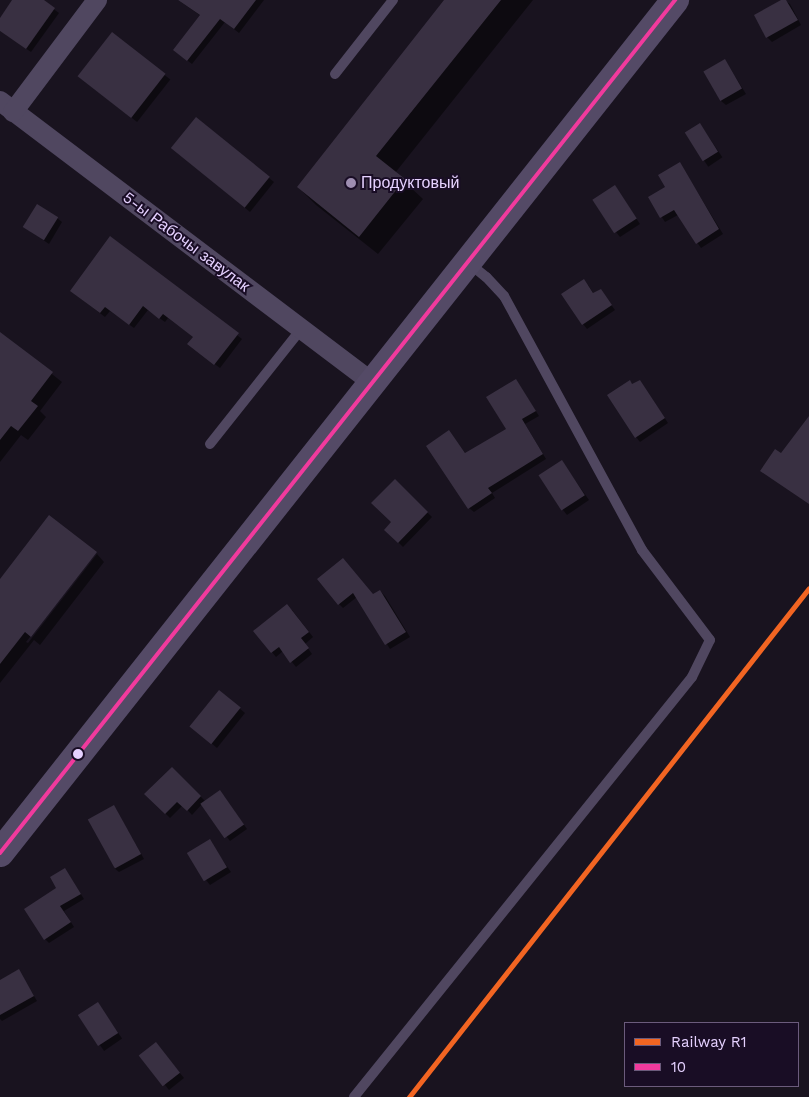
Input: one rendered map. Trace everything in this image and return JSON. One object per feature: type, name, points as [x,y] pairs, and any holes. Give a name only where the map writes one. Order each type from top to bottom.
[{"type":"main road","points":[[0,853],[469,264],[675,0]]},
{"type":"street","points":[[7,107],[97,0]]},
{"type":"street","name":"5-ы Рабочы завулак","points":[[7,107],[373,383]]},
{"type":"lane","points":[[335,74],[393,0]]},
{"type":"lane","points":[[354,1097],[636,749],[692,677],[710,640],[642,550],[504,296],[486,277],[469,264]]},
{"type":"lane","points":[[210,444],[301,329]]},
{"type":"building","points":[[12,0],[44,0],[55,8],[26,49],[0,31],[0,18]]},
{"type":"building","points":[[178,0],[256,0],[234,29],[220,19],[187,61],[173,50],[200,15]]},
{"type":"building","points":[[444,0],[501,0],[376,156],[405,179],[359,237],[297,187]]},
{"type":"building","points":[[781,0],[786,0],[798,20],[766,38],[754,15]]},
{"type":"building","points":[[112,32],[166,74],[131,118],[78,76]]},
{"type":"building","points":[[725,59],[742,88],[720,101],[703,72]]},
{"type":"building","points":[[196,117],[270,177],[245,208],[171,148]]},
{"type":"building","points":[[700,123],[718,152],[703,161],[685,133]]},
{"type":"building","points":[[680,162],[719,229],[696,244],[674,210],[660,218],[648,197],[665,187],[658,175]]},
{"type":"building","points":[[615,185],[637,219],[614,233],[592,200]]},
{"type":"building","points":[[37,204],[58,217],[44,240],[23,227]]},
{"type":"building","points":[[110,236],[239,333],[214,365],[187,344],[193,337],[163,314],[159,319],[143,306],[129,325],[105,307],[100,313],[70,291]]},
{"type":"building","points":[[584,279],[593,293],[601,289],[612,305],[582,325],[561,294]]},
{"type":"building","points":[[0,332],[53,372],[31,401],[38,406],[18,431],[11,426],[0,440]]},
{"type":"building","points":[[516,379],[536,411],[522,419],[543,454],[488,488],[492,493],[468,509],[426,446],[449,430],[465,453],[506,429],[486,397]]},
{"type":"building","points":[[630,380],[632,384],[640,380],[665,418],[635,438],[607,395]]},
{"type":"building","points":[[809,416],[809,504],[760,471],[775,449],[781,453]]},
{"type":"building","points":[[562,460],[585,495],[561,510],[539,475]]},
{"type":"building","points":[[395,479],[428,512],[398,543],[384,530],[391,522],[371,503]]},
{"type":"building","points":[[49,515],[97,552],[31,637],[25,632],[0,664],[0,579]]},
{"type":"building","points":[[343,558],[373,594],[380,590],[406,632],[385,645],[353,593],[338,605],[317,579]]},
{"type":"building","points":[[287,604],[309,632],[301,638],[309,648],[290,663],[279,647],[271,653],[253,631]]},
{"type":"building","points":[[219,690],[241,708],[211,744],[189,727]]},
{"type":"building","points":[[172,767],[201,796],[187,811],[177,802],[165,814],[144,794]]},
{"type":"building","points":[[220,790],[244,824],[224,838],[200,804]]},
{"type":"building","points":[[114,805],[141,854],[115,869],[88,820]]},
{"type":"building","points":[[210,839],[227,867],[204,881],[187,853]]},
{"type":"building","points":[[65,868],[81,894],[60,906],[71,922],[44,940],[24,909],[56,888],[50,877]]},
{"type":"building","points":[[19,969],[34,996],[0,1015],[0,980]]},
{"type":"building","points":[[98,1002],[118,1033],[98,1046],[78,1015]]},
{"type":"building","points":[[156,1042],[180,1073],[163,1086],[139,1056]]},
{"type":"rail line","name":"R1","points":[[409,1097],[809,588]]},
{"type":"transit line","name":"10","points":[[0,853],[675,0]]},
{"type":"place","name":"Продуктовый","points":[[351,183]]}]
